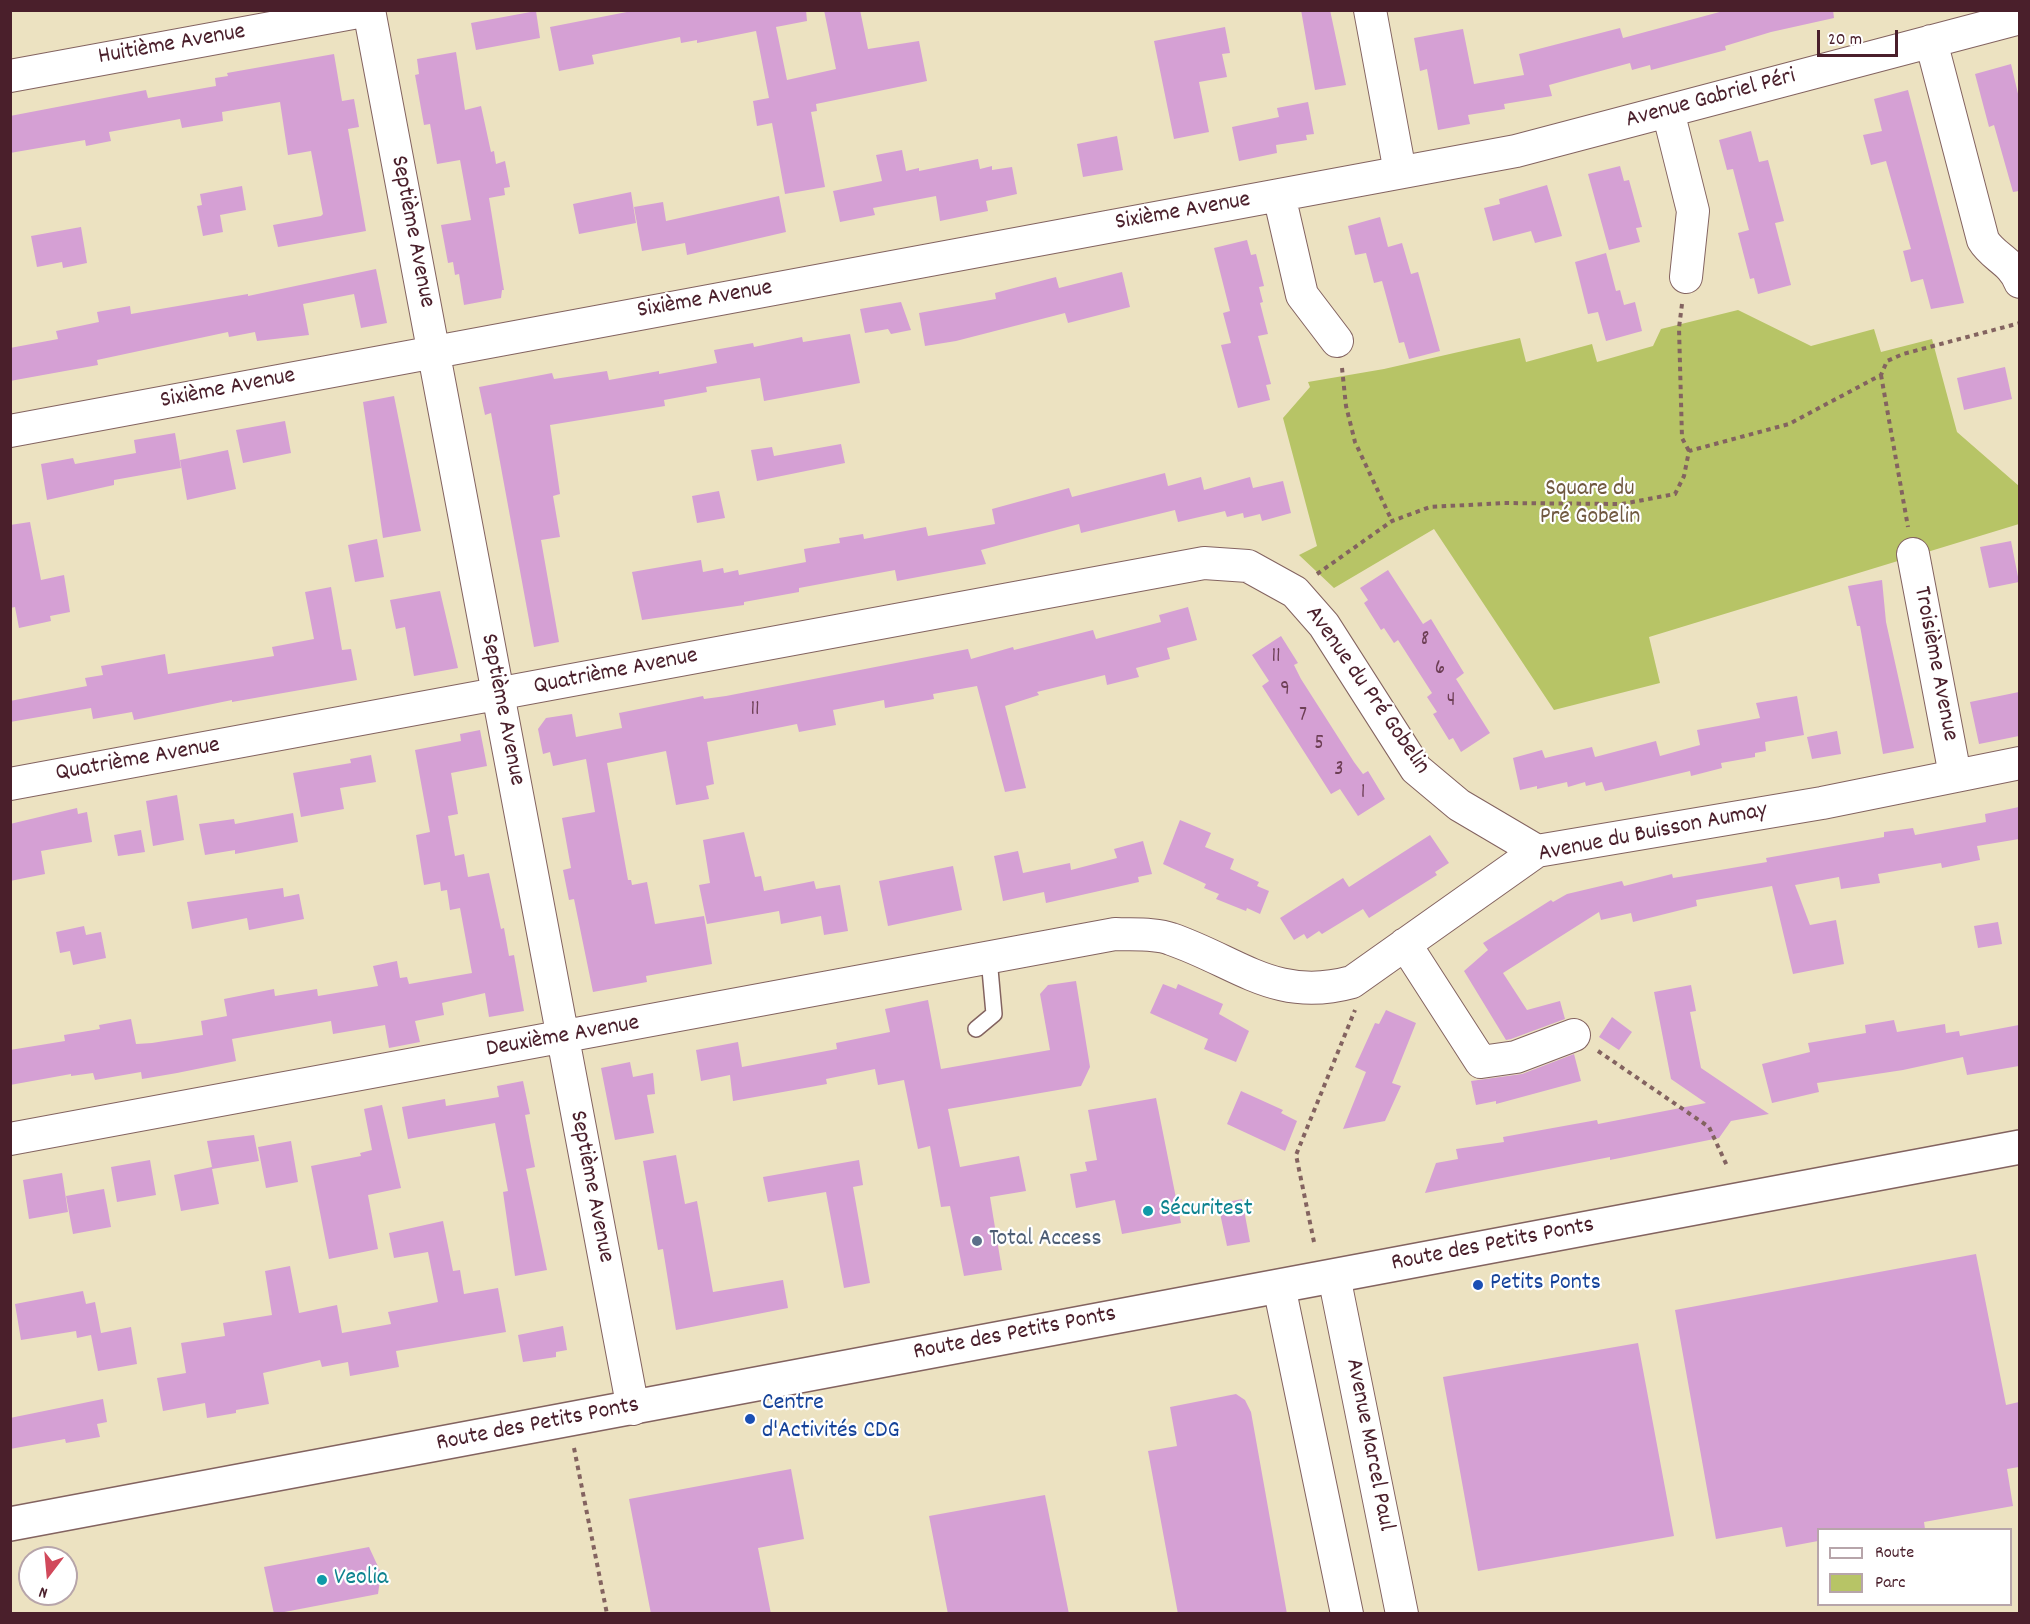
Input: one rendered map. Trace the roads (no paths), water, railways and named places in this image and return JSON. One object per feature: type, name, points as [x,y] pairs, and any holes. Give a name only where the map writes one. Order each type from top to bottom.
[{"type":"main road","name":"Route des Petits Ponts","points":[[10,1524],[633,1409],[2019,1146]]},
{"type":"street","name":"Huitième Avenue","points":[[10,76],[369,10]]},
{"type":"street","name":"Septième Avenue","points":[[369,10],[633,1409]]},
{"type":"street","points":[[1370,10],[1400,172]]},
{"type":"street","name":"Avenue Gabriel Péri","points":[[1400,172],[1516,151],[2019,18]]},
{"type":"street","points":[[1931,41],[1983,240],[1988,248],[2013,268],[2019,282]]},
{"type":"street","points":[[1668,111],[1693,212],[1686,277]]},
{"type":"street","name":"Sixième Avenue","points":[[10,431],[1400,172]]},
{"type":"street","points":[[1279,195],[1302,295],[1337,341]]},
{"type":"street","name":"Troisième Avenue","points":[[1913,554],[1955,775]]},
{"type":"street","name":"Avenue du Pré Gobelin","points":[[1008,598],[1204,563],[1248,566],[1295,592],[1324,625],[1416,769],[1459,805],[1537,852]]},
{"type":"street","name":"Quatrième Avenue","points":[[10,784],[498,695],[1008,598]]},
{"type":"street","name":"Avenue du Buisson Aumay","points":[[1115,934],[1169,938],[1270,982],[1300,989],[1327,988],[1352,982],[1537,852],[1822,803],[2019,763]]},
{"type":"street","name":"Deuxième Avenue","points":[[10,1139],[1115,934]]},
{"type":"street","points":[[1405,944],[1481,1062],[1516,1057],[1574,1035]]},
{"type":"street","name":"Avenue Marcel Paul","points":[[1334,1276],[1402,1614]]},
{"type":"street","points":[[1279,1286],[1347,1614]]},
{"type":"lane","points":[[976,1029],[994,1014],[988,958]]},
{"type":"place","name":"Sécuritest","points":[[1148,1211]]},
{"type":"place","name":"Total Access","points":[[977,1241]]},
{"type":"place","name":"Petits Ponts","points":[[1478,1285]]},
{"type":"place","name":"Centre d'Activités CDG","points":[[750,1419]]},
{"type":"place","name":"Veolia","points":[[322,1580]]},
{"type":"park label","name":"Square du Pré Gobelin","points":[[1590,505]]}]
